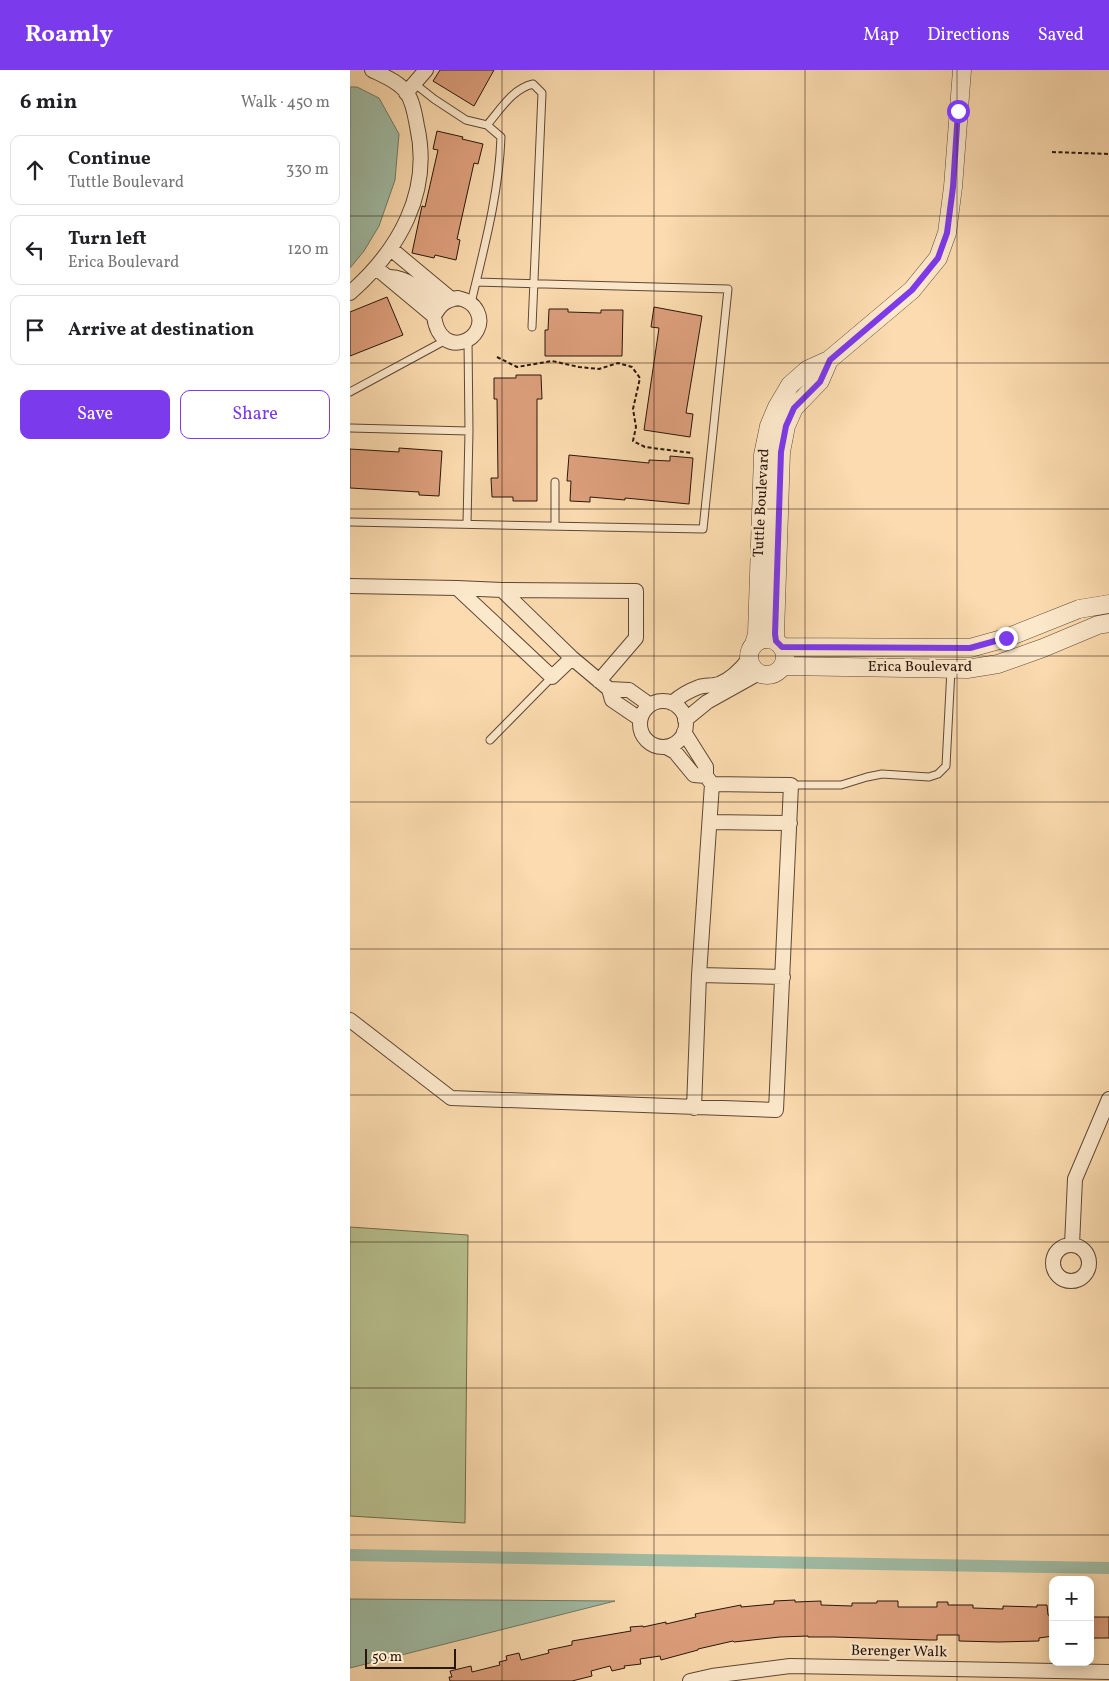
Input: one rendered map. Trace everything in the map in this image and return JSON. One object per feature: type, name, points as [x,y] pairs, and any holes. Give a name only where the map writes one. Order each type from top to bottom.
[{"type":"street","points":[[372,70],[410,88]]},
{"type":"street","points":[[350,293],[382,272],[416,195],[421,172],[421,148],[410,88],[426,70]]},
{"type":"street","name":"Tuttle Boulevard","points":[[754,658],[757,634],[763,455],[768,426],[790,385],[807,370],[830,360],[912,290],[938,258],[947,233],[953,187],[962,70]]},
{"type":"street","points":[[382,272],[400,277],[415,285],[436,312],[436,329],[440,336],[454,343],[468,340],[474,336],[479,323],[479,315],[471,303],[465,300],[451,299],[391,249]]},
{"type":"street","points":[[436,312],[451,299]]},
{"type":"street","name":"Tuttle Boulevard","points":[[780,644],[776,616],[781,452],[786,426],[794,408],[820,382],[830,360]]},
{"type":"street","points":[[350,586],[636,591],[636,638],[604,685]]},
{"type":"street","points":[[457,588],[552,678],[572,658]]},
{"type":"street","points":[[502,590],[572,658],[604,685],[612,700],[640,719]]},
{"type":"street","name":"Erica Boulevard","points":[[780,644],[970,648],[1006,638],[1080,609],[1109,604]]},
{"type":"street","name":"Erica Boulevard","points":[[783,666],[967,669],[998,664],[1098,625],[1109,623]]},
{"type":"street","points":[[694,1108],[698,975],[710,822],[709,780],[706,767],[684,726],[683,713],[672,703],[665,701],[650,705],[644,710],[640,719],[641,732],[645,739],[658,747],[666,747],[679,740],[684,726],[754,658],[765,639],[780,644],[785,656],[783,666],[773,674],[767,675],[754,658]]},
{"type":"street","points":[[672,703],[680,696],[699,687],[719,684],[731,677],[754,658]]},
{"type":"street","points":[[604,685],[629,690],[650,705]]},
{"type":"street","points":[[350,1020],[451,1098],[776,1110],[792,785],[709,780],[694,775],[675,752],[666,747]]},
{"type":"street","points":[[710,822],[790,823]]},
{"type":"street","points":[[698,975],[783,978]]},
{"type":"street","points":[[1072,1245],[1075,1179],[1109,1099]]},
{"type":"street","name":"Berenger Walk","points":[[690,1681],[722,1674],[790,1666],[1109,1672]]},
{"type":"lane","points":[[487,125],[511,96],[522,86],[533,84],[542,93],[532,327]]},
{"type":"lane","points":[[410,88],[434,99],[466,120],[487,125],[501,137],[500,166],[494,205],[471,303]]},
{"type":"lane","points":[[350,522],[703,530],[728,290],[476,282]]},
{"type":"lane","points":[[350,392],[446,340]]},
{"type":"lane","points":[[467,524],[468,340]]},
{"type":"lane","points":[[350,428],[469,431]]},
{"type":"lane","points":[[554,526],[555,482]]},
{"type":"lane","points":[[792,785],[841,785],[882,774],[929,777],[938,774],[946,766],[951,669]]},
{"type":"lane","points":[[490,740],[552,678]]},
{"type":"path","points":[[1052,152],[1109,154]]},
{"type":"path","points":[[497,357],[517,367],[552,361],[599,369],[618,363],[632,367],[640,378],[633,409],[636,427],[633,441],[645,447],[692,453]]},
{"type":"shaded area","points":[[350,87],[357,87],[379,98],[399,134],[395,180],[379,226],[364,251],[350,268]]},
{"type":"shaded area","points":[[350,1227],[468,1235],[465,1523],[350,1516]]},
{"type":"shaded area","points":[[350,1599],[615,1601],[350,1668]]},
{"type":"building","points":[[440,70],[494,70],[474,106],[433,81]]},
{"type":"building","points":[[437,131],[483,144],[478,164],[474,163],[457,239],[460,240],[456,260],[435,255],[434,258],[412,253],[422,206],[425,207],[438,150],[433,149]]},
{"type":"building","points":[[387,297],[403,335],[350,356],[350,312]]},
{"type":"building","points":[[654,307],[702,316],[686,413],[693,414],[690,437],[644,430],[659,328],[651,327]]},
{"type":"building","points":[[549,309],[568,309],[568,312],[601,313],[601,310],[623,310],[622,356],[545,356],[545,330],[548,330]]},
{"type":"building","points":[[516,375],[541,375],[542,399],[537,399],[537,501],[513,501],[513,497],[492,497],[491,478],[498,478],[497,399],[494,399],[494,378],[516,378]]},
{"type":"building","points":[[399,448],[442,451],[439,496],[419,495],[419,492],[350,488],[350,449],[399,452]]},
{"type":"building","points":[[569,455],[649,463],[649,460],[670,461],[670,456],[693,458],[689,504],[590,497],[590,502],[570,501],[571,481],[567,481]]},
{"type":"building","points":[[774,1601],[821,1601],[821,1605],[852,1606],[852,1603],[898,1601],[898,1607],[937,1607],[937,1602],[948,1602],[948,1605],[973,1605],[973,1608],[1003,1609],[1003,1606],[1037,1607],[1037,1605],[1047,1605],[1049,1637],[1039,1638],[1039,1641],[998,1642],[959,1641],[959,1635],[937,1635],[937,1640],[808,1636],[780,1637],[733,1641],[661,1660],[660,1656],[640,1659],[641,1664],[624,1666],[625,1668],[612,1671],[610,1666],[591,1671],[592,1676],[572,1681],[450,1681],[449,1677],[452,1677],[450,1671],[471,1666],[472,1672],[500,1665],[499,1662],[507,1660],[506,1656],[519,1653],[521,1660],[549,1653],[548,1650],[572,1645],[572,1641],[631,1631],[630,1627],[643,1627],[666,1622],[666,1624],[696,1617],[695,1614],[741,1605],[741,1607],[774,1604]]},
{"type":"building","points":[[1094,1617],[1109,1617],[1109,1638],[1094,1638]]},
{"type":"waterway","points":[[350,1555],[1109,1568]]},
{"type":"route","points":[[958,111],[953,187],[947,233],[938,258],[912,290],[830,360],[820,382],[794,408],[786,426],[781,452],[775,634],[776,641],[782,647],[970,648],[1006,638]]}]
